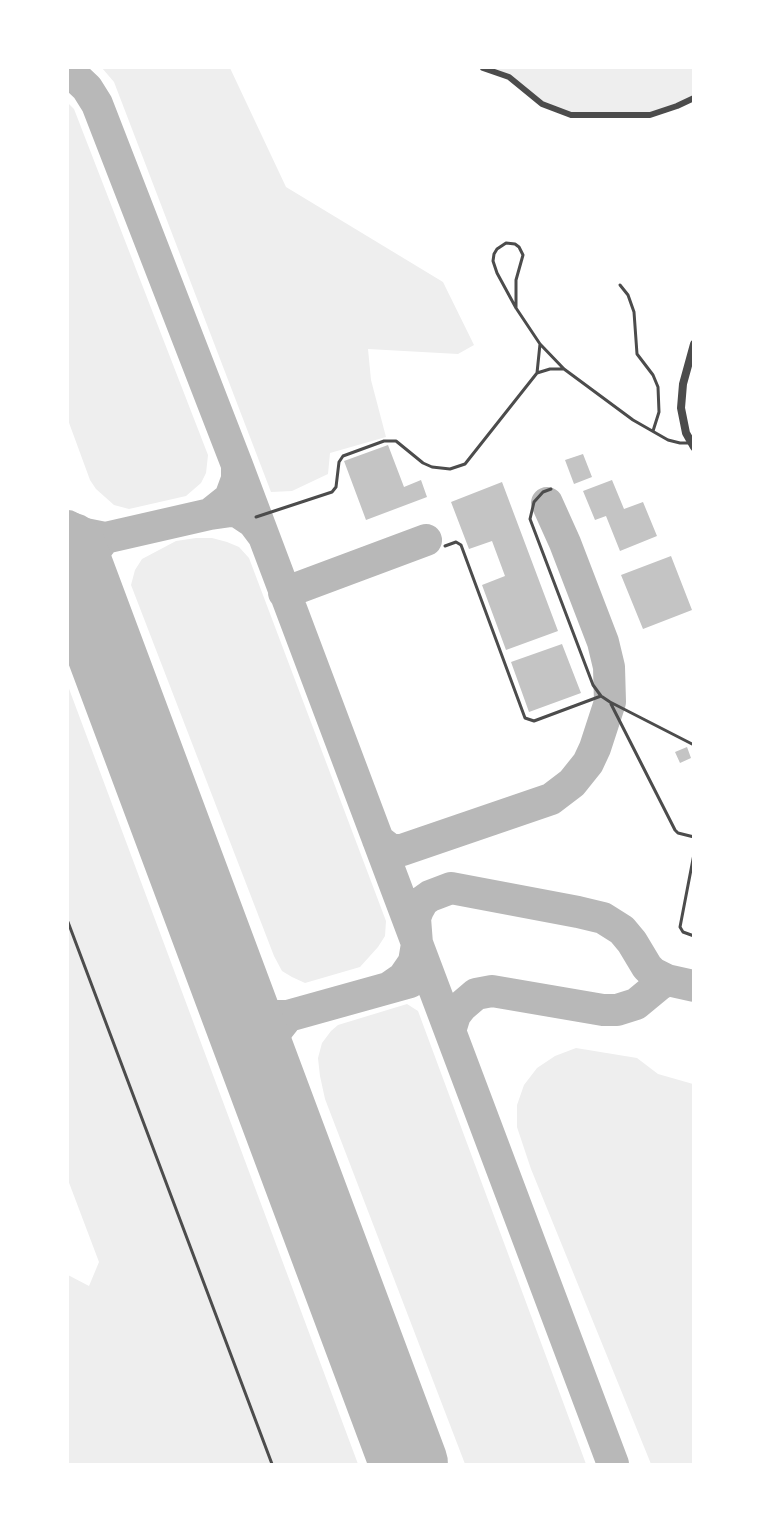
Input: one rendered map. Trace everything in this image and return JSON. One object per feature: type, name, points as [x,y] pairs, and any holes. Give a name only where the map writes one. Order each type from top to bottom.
[{"type":"street","points":[[483,68],[509,77],[542,105],[571,115],[650,115],[693,98]]},
{"type":"street","points":[[692,445],[682,421],[681,393],[693,344]]},
{"type":"lane","points":[[516,308],[516,280],[523,255],[515,244],[506,243],[497,249],[494,261],[500,281],[516,308],[540,344],[564,369],[633,420],[674,442],[692,445]]},
{"type":"lane","points":[[620,285],[628,295],[634,312],[637,354],[653,375],[658,387],[659,412],[653,431]]},
{"type":"lane","points":[[256,517],[332,492],[336,487],[339,462],[343,456],[384,441],[396,441],[423,463],[432,467],[458,468],[470,460],[537,373],[540,344]]},
{"type":"lane","points":[[537,373],[550,369],[564,369]]},
{"type":"lane","points":[[551,489],[543,492],[534,502],[530,519],[593,685],[601,696],[610,702],[693,745]]},
{"type":"lane","points":[[445,546],[456,542],[461,545],[525,718],[534,721],[601,696]]},
{"type":"lane","points":[[610,702],[675,830],[693,837]]},
{"type":"lane","points":[[693,854],[680,927],[683,932],[693,936]]},
{"type":"lane","points":[[68,922],[272,1464]]},
{"type":"shaded area","points":[[102,68],[230,68],[286,187],[443,282],[474,345],[458,354],[368,349],[371,380],[386,437],[330,453],[328,474],[292,491],[271,492],[114,82]]},
{"type":"shaded area","points":[[484,68],[693,68],[693,100],[665,113],[571,114],[542,104],[526,89]]},
{"type":"shaded area","points":[[68,103],[74,109],[208,455],[206,473],[201,483],[186,496],[129,509],[114,505],[96,489],[90,480],[68,420]]},
{"type":"shaded area","points":[[212,538],[227,542],[239,547],[249,558],[386,921],[385,936],[360,967],[305,983],[282,971],[274,956],[131,585],[135,570],[142,559],[176,541]]},
{"type":"shaded area","points":[[68,686],[358,1464],[68,1464],[68,1275],[89,1286],[99,1262],[68,1180]]},
{"type":"shaded area","points":[[407,1004],[418,1011],[586,1464],[465,1464],[325,1099],[320,1076],[318,1058],[322,1043],[338,1025]]},
{"type":"shaded area","points":[[576,1048],[637,1058],[658,1074],[693,1084],[693,1464],[651,1464],[531,1169],[517,1127],[517,1105],[524,1085],[537,1068],[555,1056]]},
{"type":"building","points":[[388,445],[404,487],[421,480],[427,497],[366,520],[344,461]]},
{"type":"building","points":[[583,454],[592,477],[574,484],[565,460]]},
{"type":"building","points":[[612,480],[624,509],[643,502],[657,536],[620,551],[606,516],[595,520],[583,491]]},
{"type":"building","points":[[502,482],[558,631],[506,650],[482,585],[505,576],[492,541],[469,549],[451,502]]},
{"type":"building","points":[[671,556],[692,610],[643,629],[621,575]]},
{"type":"building","points":[[562,644],[581,693],[529,712],[511,662]]},
{"type":"building","points":[[687,747],[691,758],[680,763],[675,752]]},
{"type":"taxiway","points":[[68,70],[87,88],[97,104],[237,465],[613,1464]]},
{"type":"taxiway","points":[[237,465],[237,479],[230,498],[210,514],[238,512],[253,522],[262,534]]},
{"type":"taxiway","points":[[378,840],[391,850],[402,850],[551,799],[572,783],[588,763],[610,702],[609,667],[603,642],[547,503]]},
{"type":"taxiway","points":[[105,538],[210,514]]},
{"type":"taxiway","points":[[68,526],[80,533],[105,538],[83,569],[81,589]]},
{"type":"taxiway","points":[[284,593],[426,540]]},
{"type":"taxiway","points":[[390,987],[403,978],[414,962],[417,944],[415,918],[423,901],[451,888],[603,918],[622,930],[653,973],[667,980]]},
{"type":"taxiway","points":[[450,1031],[455,1015],[462,1006],[476,994],[492,991],[603,1010],[617,1010],[636,1004],[667,980],[694,986]]},
{"type":"taxiway","points":[[288,1016],[410,982]]},
{"type":"taxiway","points":[[230,986],[255,1008],[272,1016],[288,1016],[273,1035],[268,1052],[266,1064],[273,1101]]},
{"type":"runway","points":[[68,551],[409,1464]]}]
